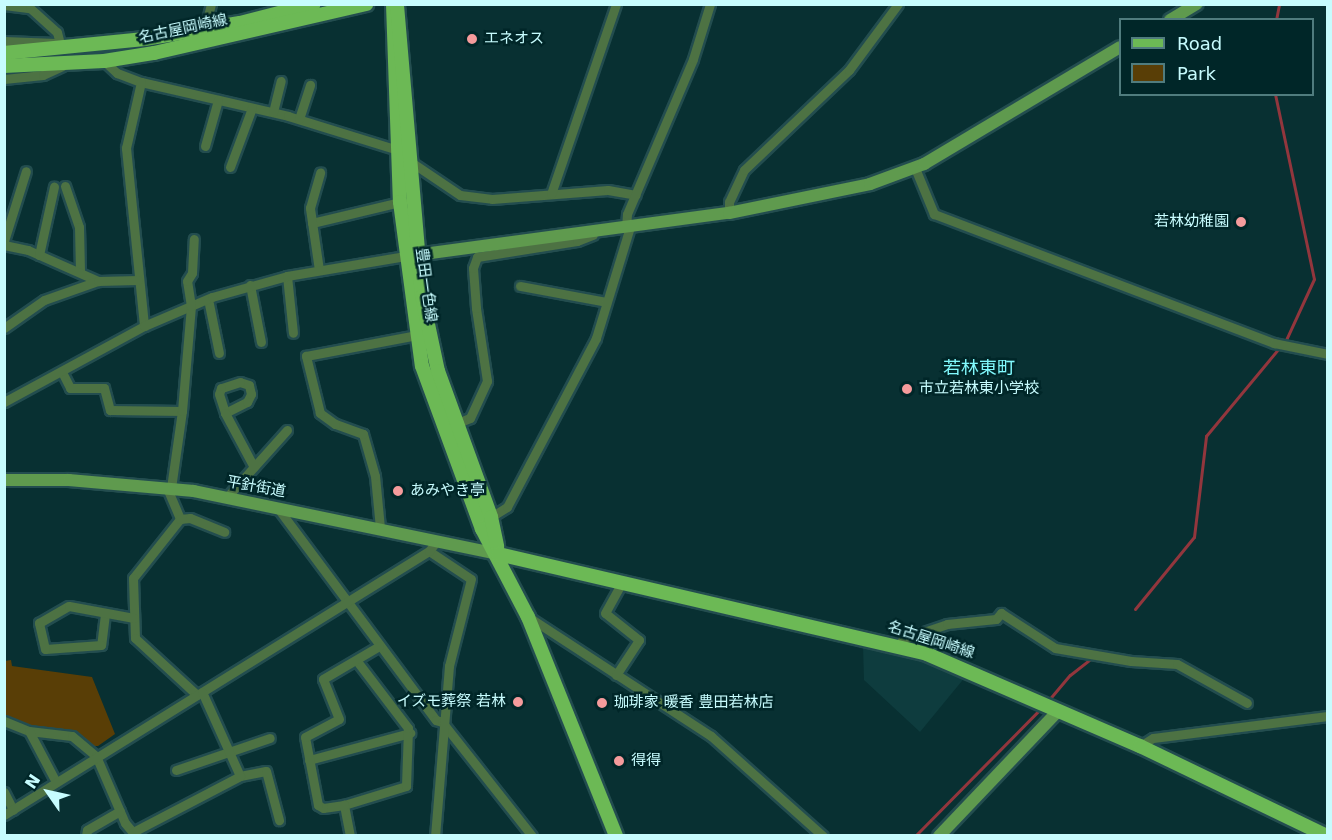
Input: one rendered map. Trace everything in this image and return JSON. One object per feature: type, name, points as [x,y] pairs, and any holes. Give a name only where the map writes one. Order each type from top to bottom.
[{"type":"main road","name":"名古屋岡崎線","points":[[4,53],[206,28],[314,4]]},
{"type":"main road","name":"名古屋岡崎線","points":[[4,66],[104,60],[366,4]]},
{"type":"main road","name":"豊田一色線","points":[[395,4],[400,202],[438,371],[455,424],[491,517],[498,554]]},
{"type":"main road","name":"豊田一色線","points":[[395,4],[402,24],[411,162],[411,256],[417,335],[422,366],[482,529],[498,554],[528,617],[616,836]]},
{"type":"main road","name":"名古屋岡崎線","points":[[498,554],[898,646],[974,671],[1058,711],[1140,746],[1327,836]]},
{"type":"street","points":[[206,28],[211,4]]},
{"type":"street","points":[[551,194],[616,4]]},
{"type":"street","points":[[491,517],[507,507],[596,338],[636,195],[693,58],[710,4]]},
{"type":"street","points":[[729,213],[729,202],[744,170],[849,70],[898,4]]},
{"type":"street","points":[[1173,18],[1197,4]]},
{"type":"street","points":[[4,5],[33,6],[57,32],[64,47]]},
{"type":"street","points":[[4,41],[64,47]]},
{"type":"street","points":[[4,402],[144,326],[208,299],[250,285],[319,270],[411,256],[729,213],[870,184],[915,168],[1119,48]]},
{"type":"street","points":[[104,60],[117,73],[141,82],[273,112],[398,150]]},
{"type":"street","points":[[4,79],[43,75],[67,64]]},
{"type":"street","points":[[273,112],[281,81]]},
{"type":"street","points":[[141,82],[126,148],[144,326]]},
{"type":"street","points":[[299,119],[310,85]]},
{"type":"street","points":[[205,146],[218,100]]},
{"type":"street","points":[[230,167],[252,108]]},
{"type":"street","points":[[411,162],[460,195],[492,199],[608,190],[636,195]]},
{"type":"street","points":[[915,168],[934,214],[1274,343],[1328,354]]},
{"type":"street","points":[[26,171],[4,243],[39,255],[98,281]]},
{"type":"street","points":[[319,270],[310,208],[320,172]]},
{"type":"street","points":[[39,255],[60,186],[79,227],[80,272]]},
{"type":"street","points":[[312,224],[400,202]]},
{"type":"street","points":[[455,424],[470,418],[487,381],[476,308],[473,268],[477,257],[577,241],[603,231]]},
{"type":"street","points":[[180,519],[169,488],[182,411],[191,306],[187,281],[192,273],[194,239]]},
{"type":"street","points":[[287,276],[293,333]]},
{"type":"street","points":[[4,328],[44,300],[98,281],[138,280]]},
{"type":"street","points":[[250,285],[261,342]]},
{"type":"street","points":[[520,286],[606,302]]},
{"type":"street","points":[[208,299],[219,353]]},
{"type":"street","points":[[380,528],[375,476],[363,434],[335,424],[320,413],[306,356],[417,335]]},
{"type":"street","points":[[62,372],[70,388],[104,388],[110,410],[182,411]]},
{"type":"street","points":[[225,413],[254,467]]},
{"type":"street","points":[[227,497],[287,430]]},
{"type":"street","name":"平針街道","points":[[4,480],[69,480],[169,488],[276,505],[380,528],[433,546],[498,554]]},
{"type":"street","points":[[276,505],[346,603],[436,720],[442,722],[532,836]]},
{"type":"street","points":[[224,532],[190,518],[180,519],[133,578],[135,638],[199,694],[240,776]]},
{"type":"street","points":[[4,792],[9,813],[96,756],[346,603],[433,546],[471,579],[448,666],[435,836]]},
{"type":"street","points":[[616,675],[639,640],[605,613],[622,582]]},
{"type":"street","points":[[105,614],[101,645],[45,650],[39,623],[69,606],[134,618]]},
{"type":"street","points":[[898,646],[903,639],[936,627],[996,620],[1000,613],[1055,648],[1131,661],[1177,664],[1247,703]]},
{"type":"street","points":[[528,617],[711,736],[823,836]]},
{"type":"street","points":[[357,660],[410,733],[406,786],[344,805],[319,806],[305,737],[339,719],[322,681],[379,646]]},
{"type":"street","points":[[939,836],[1058,711]]},
{"type":"street","points":[[1140,746],[1153,738],[1328,716]]},
{"type":"street","points":[[4,721],[29,731],[72,736],[96,756],[120,811],[134,834],[240,776],[266,771],[279,820]]},
{"type":"street","points":[[29,731],[56,782]]},
{"type":"street","points":[[309,760],[410,733]]},
{"type":"street","points":[[176,770],[270,738]]},
{"type":"street","points":[[344,805],[350,836]]},
{"type":"street","points":[[86,836],[87,830],[120,811]]},
{"type":"shaded area","points":[[863,645],[917,659],[966,676],[920,732],[864,680]]},
{"type":"green space","points":[[11,660],[12,666],[92,677],[115,734],[98,746],[92,746],[73,732],[22,724],[5,717],[5,661]]},
{"type":"waterway","points":[[1276,18],[1279,4]]},
{"type":"waterway","points":[[1275,96],[1314,279],[1286,340]]},
{"type":"waterway","points":[[1135,609],[1194,537],[1206,436],[1279,348]]},
{"type":"waterway","points":[[1047,702],[1070,675],[1093,657]]},
{"type":"waterway","points":[[915,836],[1042,707]]},
{"type":"place","name":"エネオス","points":[[472,39]]},
{"type":"place","name":"若林幼稚園","points":[[1241,222]]},
{"type":"place","name":"市立若林東小学校","points":[[907,389]]},
{"type":"place","name":"あみやき亭","points":[[398,491]]},
{"type":"place","name":"イズモ葬祭 若林","points":[[518,702]]},
{"type":"place","name":"珈琲家 暖香 豊田若林店","points":[[602,703]]},
{"type":"place","name":"得得","points":[[619,761]]},
{"type":"district","name":"若林東町","points":[[979,368]]}]
